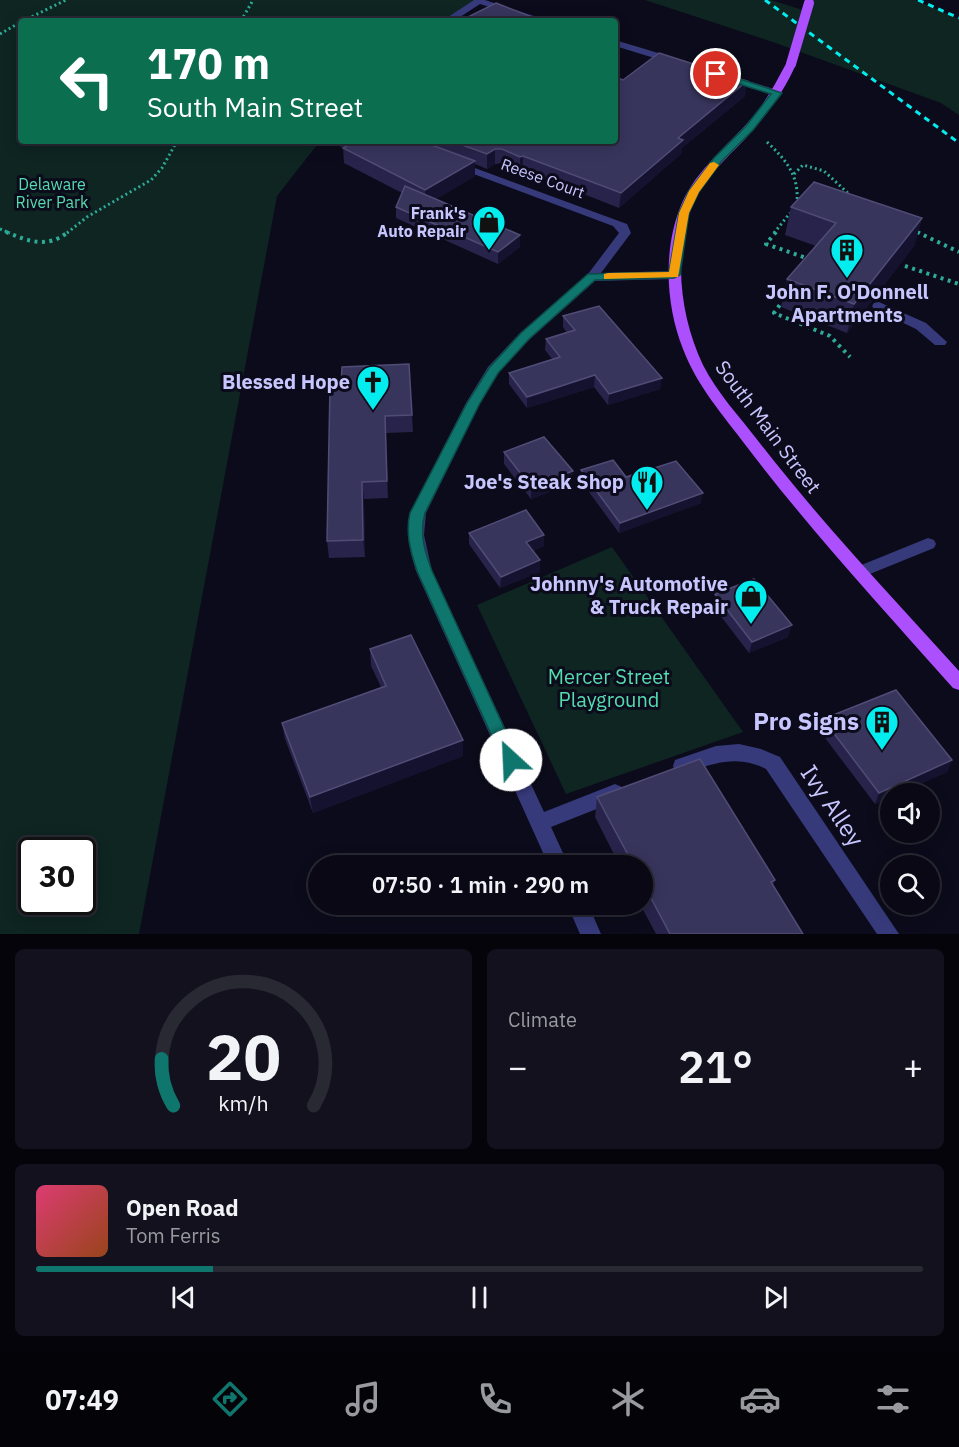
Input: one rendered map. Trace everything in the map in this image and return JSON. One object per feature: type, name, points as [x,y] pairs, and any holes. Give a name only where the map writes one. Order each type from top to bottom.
[{"type":"main road","name":"South Main Street","points":[[809,2],[791,64],[777,93],[750,128],[717,160],[694,191],[684,213],[674,275],[681,321],[696,365],[768,465],[959,683]]},
{"type":"street","points":[[452,18],[480,0],[535,18]]},
{"type":"street","points":[[618,44],[680,63]]},
{"type":"street","points":[[713,73],[777,93]]},
{"type":"street","name":"Reese Court","points":[[439,157],[617,223],[625,233],[592,277]]},
{"type":"street","points":[[555,855],[424,571],[417,548],[414,525],[417,513],[473,403],[493,370],[525,336],[592,277],[674,275]]},
{"type":"street","points":[[879,306],[921,326],[940,342]]},
{"type":"street","points":[[860,572],[928,544]]},
{"type":"street","name":"Ivy Alley","points":[[662,774],[706,757],[734,752],[758,753],[773,763],[889,934]]},
{"type":"street","points":[[540,822],[628,788]]},
{"type":"street","points":[[582,915],[591,934]]},
{"type":"path","points":[[28,18],[66,0]]},
{"type":"path","points":[[244,18],[253,0]]},
{"type":"path","points":[[0,34],[18,23]]},
{"type":"path","points":[[767,142],[791,166],[798,200],[766,244],[813,261]]},
{"type":"path","points":[[0,229],[32,243],[63,236],[87,217],[151,180],[162,168],[175,144]]},
{"type":"path","points":[[794,174],[803,165],[815,165],[824,170],[837,187],[853,197]]},
{"type":"path","points":[[910,228],[959,252]]},
{"type":"path","points":[[905,266],[959,284]]},
{"type":"path","points":[[787,295],[774,313],[830,336],[850,357]]},
{"type":"green space","name":"Delaware River Park","points":[[0,0],[483,0],[456,18],[18,18],[18,144],[318,144],[277,196],[139,934],[0,934]]},
{"type":"green space","points":[[645,0],[771,0],[806,11],[807,0],[915,0],[959,19],[959,115],[941,103],[773,42]]},
{"type":"green space","name":"Mercer Street Playground","points":[[612,547],[743,732],[566,794],[477,605]]},
{"type":"building","points":[[496,3],[534,18],[466,18]]},
{"type":"building","points":[[659,53],[747,81],[678,138],[683,140],[621,193],[502,149],[495,149],[487,154],[459,144],[618,144],[618,78],[623,80]]},
{"type":"building","points":[[350,144],[429,144],[475,161],[425,190],[343,148]]},
{"type":"building","points":[[814,182],[922,218],[854,304],[787,279],[836,223],[791,207]]},
{"type":"building","points":[[405,186],[520,235],[498,252],[396,207]]},
{"type":"building","points":[[599,306],[662,378],[609,394],[595,375],[527,397],[509,373],[560,357],[546,339],[575,330],[563,316]]},
{"type":"building","points":[[409,364],[412,415],[385,416],[387,481],[362,482],[363,540],[327,541],[330,387],[341,387],[342,367]]},
{"type":"building","points":[[544,437],[573,471],[531,487],[504,452]]},
{"type":"building","points":[[613,460],[626,477],[676,461],[703,493],[620,523],[581,470]]},
{"type":"building","points":[[526,510],[544,535],[526,542],[540,560],[501,577],[469,533]]},
{"type":"building","points":[[754,579],[792,625],[752,642],[715,594]]},
{"type":"building","points":[[411,635],[463,740],[310,797],[282,723],[386,686],[370,649]]},
{"type":"building","name":"Pro Signs","points":[[896,690],[952,760],[901,783],[880,783],[879,793],[823,719]]},
{"type":"building","points":[[700,759],[775,880],[771,882],[803,934],[670,934],[653,902],[653,855],[628,855],[597,797]]},
{"type":"railway","points":[[765,0],[959,143]]},
{"type":"railway","points":[[918,0],[959,18]]},
{"type":"slow traffic","points":[[608,276],[674,275],[684,213],[694,191],[714,165]]},
{"type":"place","name":"Frank's Auto Repair","points":[[489,251]]},
{"type":"place","name":"John F. O'Donnell Apartments","points":[[847,279]]},
{"type":"place","name":"Blessed Hope","points":[[373,411]]},
{"type":"place","name":"Joe's Steak Shop","points":[[647,511]]},
{"type":"place","name":"Johnny's Automotive & Truck Repair","points":[[751,625]]},
{"type":"place","name":"Pro Signs","points":[[882,751]]},
{"type":"route","points":[[511,760],[424,571],[417,548],[414,525],[417,513],[473,403],[493,370],[525,336],[592,277],[674,275],[684,213],[694,191],[717,160],[750,128],[777,93],[716,74]]}]
